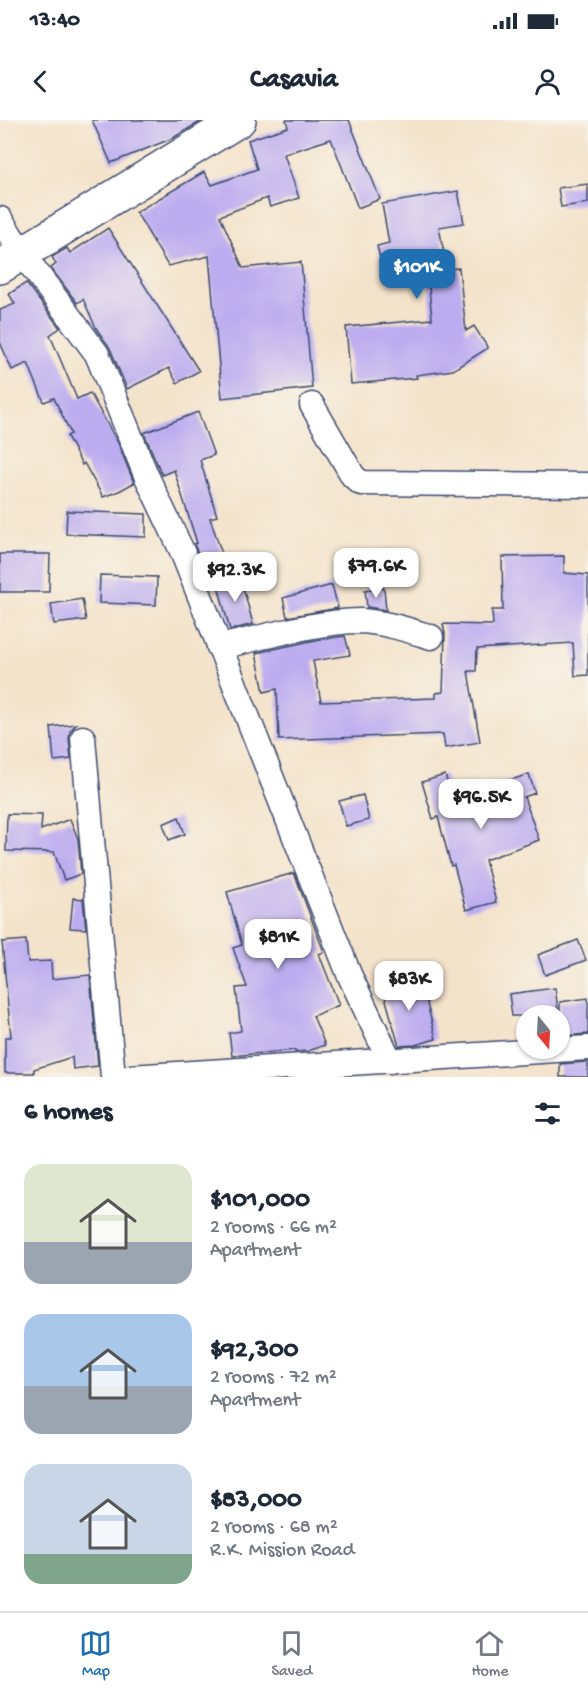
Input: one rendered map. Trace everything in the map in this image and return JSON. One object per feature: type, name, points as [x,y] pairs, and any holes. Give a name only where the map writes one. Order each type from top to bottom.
[{"type":"highway","points":[[11,260],[239,120]]},
{"type":"street","points":[[0,219],[11,260],[97,354],[146,475],[182,551],[349,974],[390,1061]]},
{"type":"street","points":[[312,405],[353,476],[361,483],[588,485]]},
{"type":"street","points":[[219,647],[321,626],[359,621],[391,625],[431,637]]},
{"type":"street","points":[[83,738],[113,1077]]},
{"type":"street","points":[[130,1077],[229,1074],[390,1061],[456,1067],[588,1048]]},
{"type":"building","points":[[92,120],[203,120],[173,138],[111,163]]},
{"type":"building","points":[[286,120],[349,120],[380,199],[358,208],[331,139],[284,154],[299,198],[270,207],[267,198],[220,216],[243,268],[301,262],[312,388],[222,398],[209,256],[168,266],[136,212],[204,172],[212,185],[257,169],[248,140],[288,127]]},
{"type":"building","points":[[588,184],[588,203],[561,207],[558,188]]},
{"type":"building","points":[[458,191],[464,223],[439,227],[447,269],[459,268],[466,331],[474,326],[488,348],[453,370],[416,375],[417,378],[351,384],[346,327],[432,319],[427,267],[385,278],[377,246],[389,243],[382,204]]},
{"type":"building","points":[[108,228],[199,371],[177,383],[169,368],[127,389],[110,348],[96,328],[83,299],[77,303],[51,268],[56,264],[52,257],[67,248],[70,253]]},
{"type":"building","points":[[26,283],[60,328],[50,335],[77,399],[90,393],[118,443],[134,483],[119,491],[103,497],[84,463],[82,465],[67,436],[71,434],[54,398],[44,402],[28,363],[12,370],[0,342],[0,310],[15,304],[9,294]]},
{"type":"building","points":[[198,412],[214,455],[200,460],[217,516],[210,518],[225,563],[205,570],[194,544],[197,543],[174,470],[162,475],[144,433]]},
{"type":"building","points":[[67,511],[146,514],[146,537],[66,534]]},
{"type":"building","points":[[0,554],[50,554],[49,592],[0,592]]},
{"type":"building","points":[[564,556],[564,573],[588,575],[588,675],[575,676],[573,643],[477,649],[476,671],[468,671],[480,742],[445,748],[443,734],[279,740],[277,689],[264,692],[256,653],[345,636],[350,655],[313,661],[321,702],[436,698],[436,693],[443,692],[445,634],[443,624],[493,625],[492,610],[503,610],[502,557]]},
{"type":"building","points":[[100,575],[157,577],[156,605],[99,603]]},
{"type":"building","points":[[240,576],[253,624],[230,630],[217,582]]},
{"type":"building","points":[[332,585],[338,608],[287,617],[283,598]]},
{"type":"building","points":[[384,588],[386,610],[367,607],[365,590]]},
{"type":"building","points":[[82,599],[86,620],[54,624],[51,604]]},
{"type":"building","points":[[76,724],[70,731],[71,759],[54,761],[51,727]]},
{"type":"building","points":[[529,774],[535,793],[524,797],[539,840],[485,860],[496,902],[466,910],[438,817],[433,819],[422,782],[445,775],[453,800]]},
{"type":"building","points":[[363,795],[369,820],[346,826],[339,801]]},
{"type":"building","points":[[7,814],[42,815],[41,830],[70,819],[78,839],[81,874],[64,880],[54,852],[6,851]]},
{"type":"building","points":[[179,817],[185,834],[169,840],[163,824]]},
{"type":"building","points":[[294,873],[324,952],[319,954],[339,1005],[313,1016],[325,1045],[308,1051],[295,1052],[295,1050],[232,1056],[229,1033],[241,1031],[236,988],[247,987],[233,948],[242,945],[227,892]]},
{"type":"building","points":[[73,898],[83,899],[86,929],[70,928]]},
{"type":"building","points":[[26,940],[28,962],[51,961],[52,979],[90,975],[98,1066],[73,1069],[72,1057],[34,1069],[34,1073],[5,1073],[5,1037],[11,1037],[2,942]]},
{"type":"building","points":[[578,940],[586,960],[545,975],[538,955]]},
{"type":"building","points":[[420,976],[436,1039],[415,1045],[399,1046],[382,986]]},
{"type":"building","points":[[555,988],[557,1005],[516,1005],[516,1016],[512,1016],[509,994]]},
{"type":"building","points":[[588,998],[588,1034],[570,1035],[570,1005],[560,1005],[560,1002]]},
{"type":"building","points":[[588,1062],[588,1077],[560,1077],[560,1064]]}]
